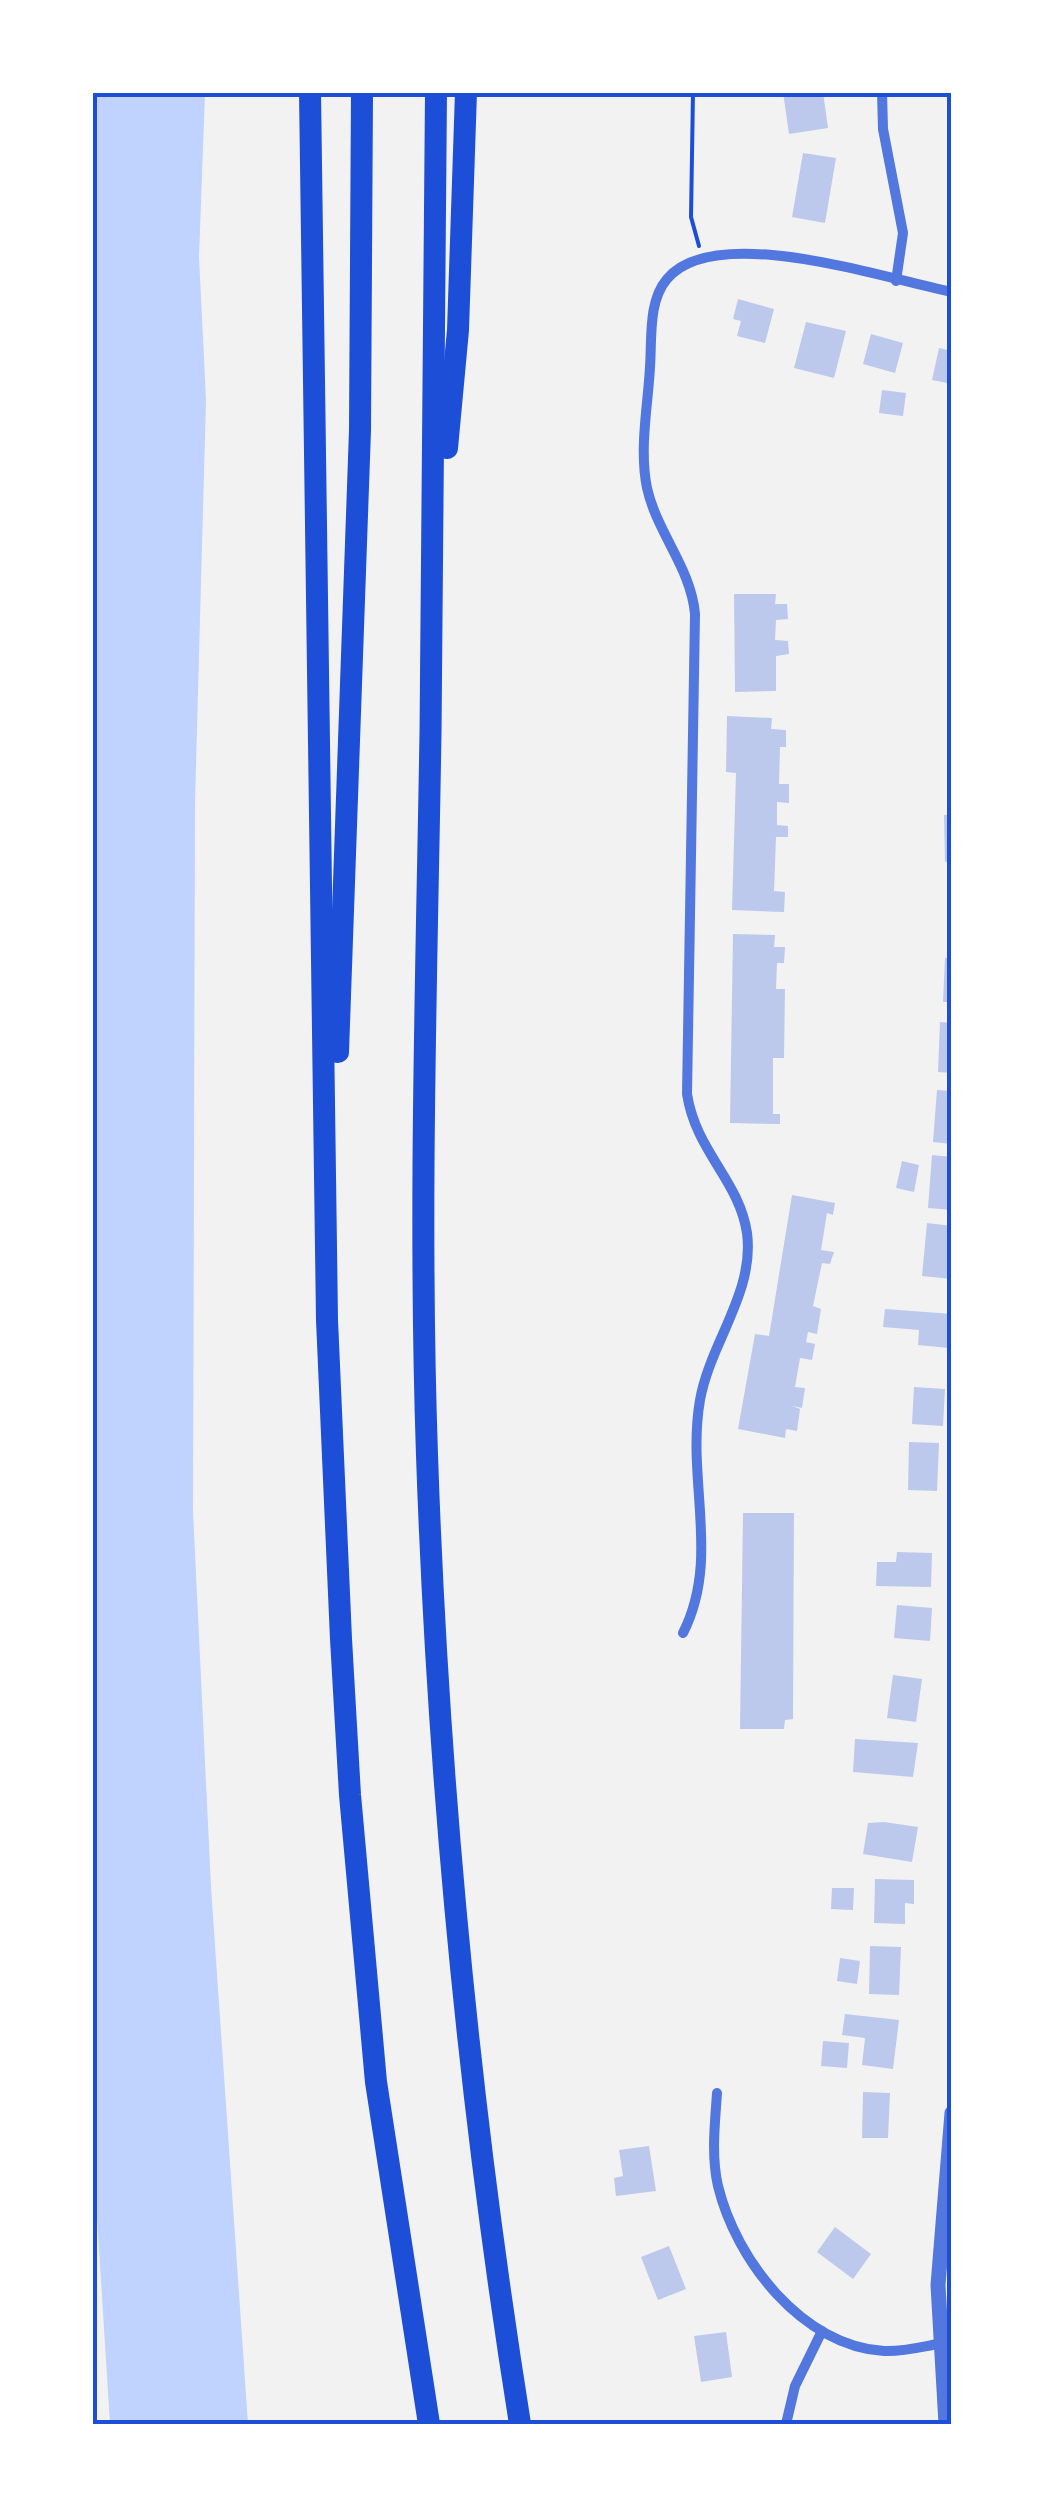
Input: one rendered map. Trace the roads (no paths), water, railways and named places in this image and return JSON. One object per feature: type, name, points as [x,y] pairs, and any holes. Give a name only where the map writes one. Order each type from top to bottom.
[{"type":"highway","points":[[310,92],[328,1320],[344,1697],[376,2082],[429,2424]]},
{"type":"highway","points":[[328,1320],[360,430],[362,92]]},
{"type":"highway","points":[[436,92],[433,616],[422,1202],[431,1548],[462,1982],[487,2199],[520,2424]]},
{"type":"highway","points":[[433,616],[458,330],[466,92]]},
{"type":"street","points":[[882,92],[883,128],[903,233],[896,281]]},
{"type":"street","points":[[683,1633],[698,1604],[703,1574],[696,1455],[700,1400],[715,1350],[742,1286],[748,1249],[742,1210],[700,1142],[688,1094],[695,614],[692,591],[659,528],[646,482],[654,314],[666,280],[703,257],[730,251],[770,254],[952,292]]},
{"type":"street","points":[[717,2092],[717,2182],[728,2218],[753,2266],[775,2292],[822,2331],[880,2350],[938,2344]]},
{"type":"street","points":[[946,2424],[938,2344],[952,2112]]},
{"type":"street","points":[[786,2424],[794,2386],[822,2331]]},
{"type":"water","points":[[92,93],[205,93],[199,257],[206,399],[195,803],[193,1511],[211,1887],[248,2424],[110,2424],[92,2137]]}]
